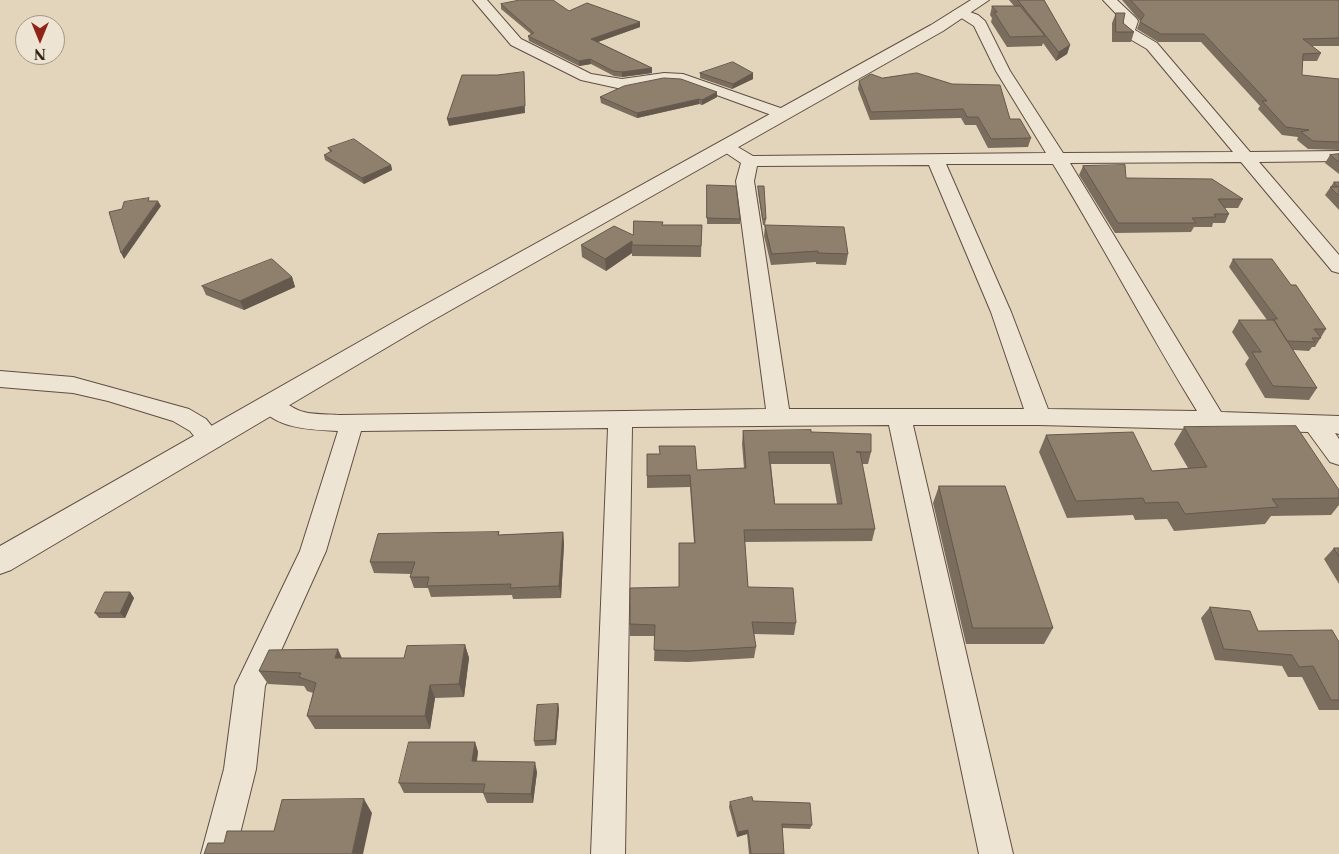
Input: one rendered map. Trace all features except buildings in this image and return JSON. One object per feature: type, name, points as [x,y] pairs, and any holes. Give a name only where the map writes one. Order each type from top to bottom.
[{"type":"street","points":[[480,0],[516,42],[586,77],[622,84],[664,77],[683,78],[782,114]]},
{"type":"street","points":[[1110,0],[1132,21],[1128,32],[1152,46],[1339,267]]},
{"type":"street","points":[[0,560],[211,440],[419,318],[937,28],[966,5],[973,18],[980,24],[1004,71],[1098,222],[1178,363],[1214,420]]},
{"type":"street","points":[[725,147],[750,161],[1059,160],[1339,156]]},
{"type":"street","points":[[936,160],[1001,312],[1039,417]]},
{"type":"street","points":[[750,161],[745,181],[776,387],[778,417]]},
{"type":"street","points":[[0,379],[73,385],[110,394],[180,415],[198,425],[211,440]]},
{"type":"street","points":[[271,405],[298,420],[352,423],[778,417],[1039,417],[1214,420],[1339,425]]},
{"type":"street","points":[[898,417],[996,854]]},
{"type":"street","points":[[608,854],[619,531],[620,419]]},
{"type":"street","points":[[218,854],[240,769],[250,686],[266,648],[313,551],[352,423]]},
{"type":"street","points":[[1315,425],[1339,456]]}]
